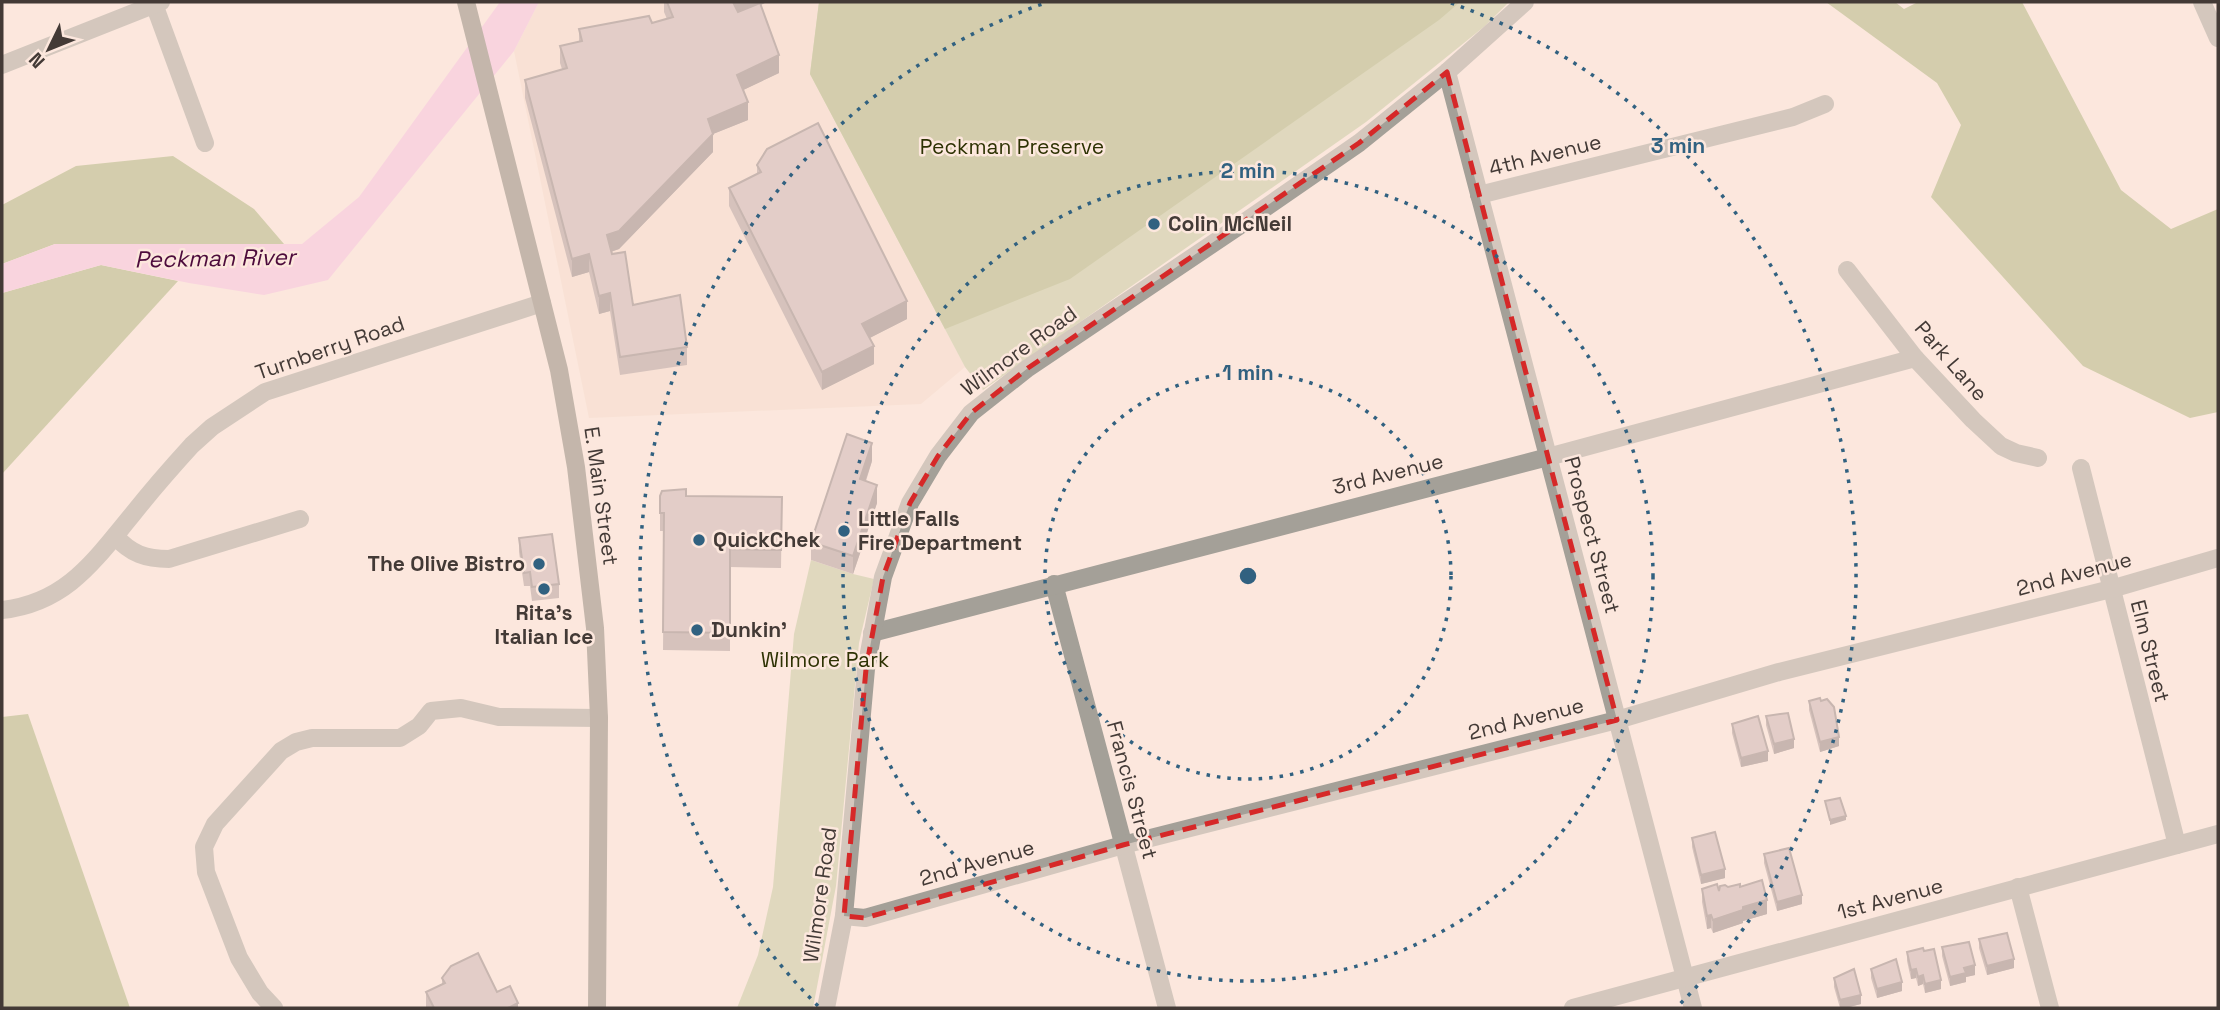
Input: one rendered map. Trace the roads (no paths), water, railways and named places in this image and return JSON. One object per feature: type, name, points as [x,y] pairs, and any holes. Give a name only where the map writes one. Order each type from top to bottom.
[{"type":"main road","name":"E. Main Street","points":[[467,8],[559,370],[576,467],[595,628],[599,718],[597,1008]]},
{"type":"street","name":"Wilmore Road","points":[[826,1008],[844,916],[866,669],[883,577],[910,503],[938,456],[971,413],[1028,368],[1359,143],[1447,72],[1525,2]]},
{"type":"street","points":[[2202,2],[2218,38]]},
{"type":"street","points":[[2,65],[158,3],[205,143]]},
{"type":"street","name":"Prospect Street","points":[[1447,72],[1693,1008]]},
{"type":"street","name":"4th Avenue","points":[[1479,195],[1793,117],[1825,104]]},
{"type":"street","name":"Park Lane","points":[[1847,270],[1915,358],[1973,420],[2001,446],[2038,458]]},
{"type":"street","name":"Turnberry Road","points":[[2,610],[39,602],[80,577],[192,446],[212,427],[265,392],[542,303]]},
{"type":"street","name":"3rd Avenue","points":[[872,633],[1548,457],[1915,358]]},
{"type":"street","name":"Elm Street","points":[[2081,468],[2177,845]]},
{"type":"street","points":[[115,536],[135,554],[151,559],[169,559],[300,519]]},
{"type":"street","name":"2nd Avenue","points":[[844,916],[865,918],[1123,845],[1617,720],[1779,672],[2111,589],[2218,558]]},
{"type":"street","name":"Francis Street","points":[[1055,584],[1167,1008]]},
{"type":"street","points":[[274,1008],[260,993],[239,958],[206,872],[204,847],[215,824],[281,751],[296,742],[312,738],[400,738],[419,726],[431,711],[461,708],[499,717],[599,718]]},
{"type":"street","name":"1st Avenue","points":[[1573,1008],[2218,834]]},
{"type":"street","points":[[2018,887],[2050,1008]]},
{"type":"water","name":"Peckman River","points":[[500,2],[539,2],[514,51],[328,280],[264,295],[101,265],[2,293],[2,264],[55,244],[302,244],[359,197]]},
{"type":"place","name":"Colin McNeil","points":[[1154,224]]},
{"type":"place","name":"Little Falls Fire Department","points":[[844,531]]},
{"type":"place","name":"QuickChek","points":[[699,540]]},
{"type":"place","name":"The Olive Bistro","points":[[539,564]]},
{"type":"place","name":"Rita's Italian Ice","points":[[544,589]]},
{"type":"place","name":"Dunkin'","points":[[697,630]]},
{"type":"park label","name":"Peckman Preserve","points":[[1012,147]]},
{"type":"park label","name":"Wilmore Park","points":[[825,660]]}]
